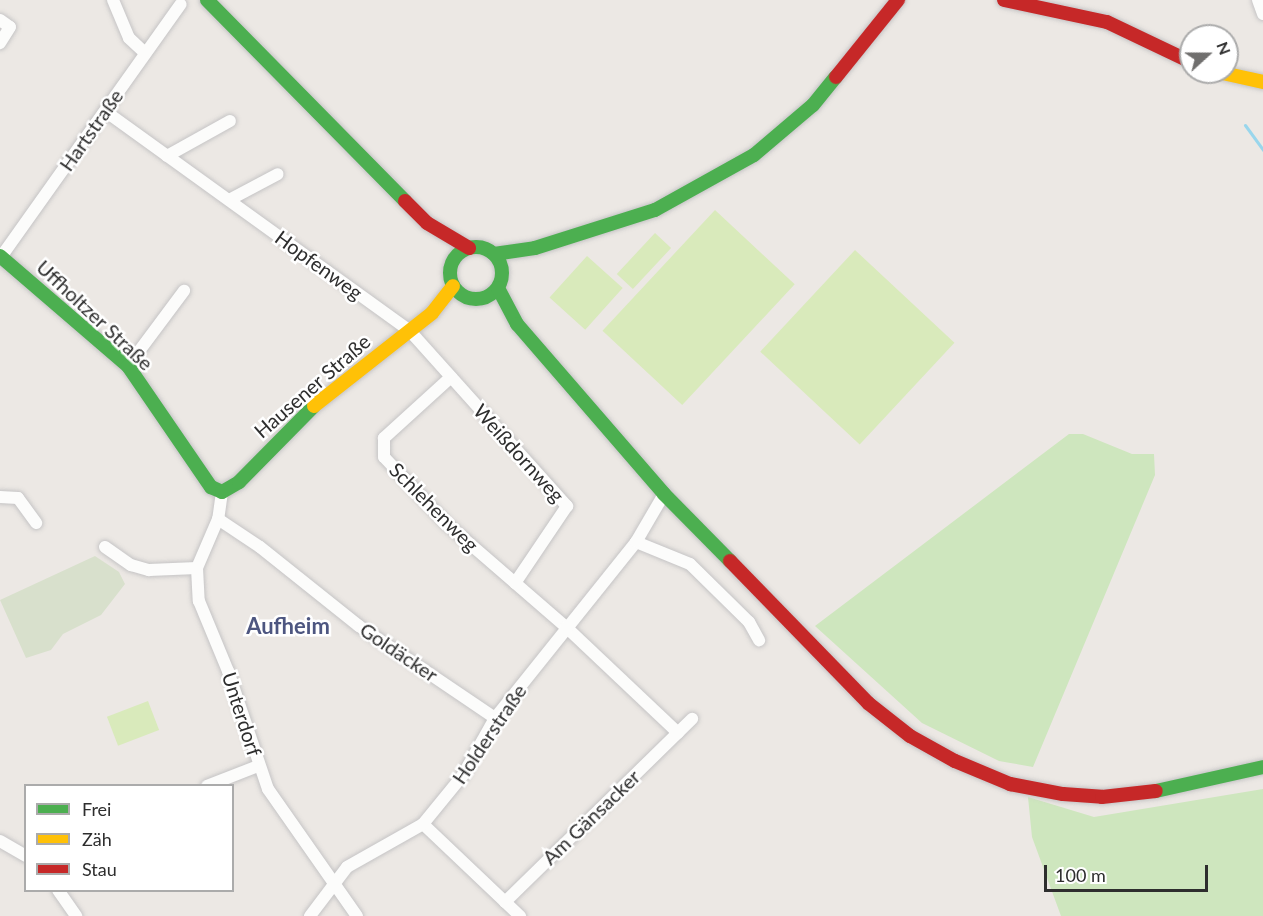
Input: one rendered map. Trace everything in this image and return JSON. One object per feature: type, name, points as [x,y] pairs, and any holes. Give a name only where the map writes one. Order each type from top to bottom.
[{"type":"main road","points":[[207,0],[428,223],[470,248]]},
{"type":"main road","points":[[494,254],[535,248],[656,210],[754,155],[782,135],[813,105],[897,0]]},
{"type":"main road","points":[[1004,0],[1107,22],[1179,56]]},
{"type":"main road","points":[[1239,77],[1263,82]]},
{"type":"main road","points":[[428,223],[451,266],[453,286],[465,298],[482,299],[517,324]]},
{"type":"main road","points":[[451,266],[458,254],[470,248],[483,248],[494,254],[502,270],[498,288],[517,324],[664,494],[868,703],[910,736],[955,761],[1010,784],[1102,797],[1176,789],[1263,767]]},
{"type":"main road","points":[[502,270],[535,248]]},
{"type":"main road","name":"Uffholtzer Straße","points":[[1,256],[128,366],[211,487],[222,492]]},
{"type":"main road","name":"Hausener Straße","points":[[432,313],[453,286]]},
{"type":"main road","points":[[482,299],[498,288]]},
{"type":"main road","name":"Hausener Straße","points":[[222,492],[239,482],[284,433],[344,380],[432,313],[465,298]]},
{"type":"street","points":[[113,0],[129,38],[144,52]]},
{"type":"street","points":[[1258,0],[1263,14]]},
{"type":"street","name":"Hartstraße","points":[[1,256],[105,111],[144,52],[181,4]]},
{"type":"street","points":[[0,42],[5,24]]},
{"type":"street","name":"Hopfenweg","points":[[105,111],[409,330]]},
{"type":"street","points":[[167,156],[230,122]]},
{"type":"street","points":[[229,200],[278,174]]},
{"type":"street","points":[[128,366],[184,291]]},
{"type":"street","name":"Weißdornweg","points":[[409,330],[567,506],[515,583]]},
{"type":"street","name":"Schlehenweg","points":[[451,377],[384,438],[384,457],[447,524],[566,627]]},
{"type":"street","name":"Unterdorf","points":[[222,492],[218,519],[197,568],[199,601],[230,675],[258,766],[282,813],[357,916]]},
{"type":"street","name":"Holderstraße","points":[[310,916],[333,882],[347,867],[423,824],[463,775],[495,718],[636,542],[664,494]]},
{"type":"street","points":[[0,497],[18,498],[36,523]]},
{"type":"street","name":"Goldäcker","points":[[218,519],[260,547],[359,626],[495,718]]},
{"type":"street","points":[[636,542],[690,564],[749,622],[759,640]]},
{"type":"street","points":[[105,547],[132,565],[149,570],[197,568]]},
{"type":"street","points":[[566,627],[678,733]]},
{"type":"street","name":"Am Gänsacker","points":[[505,902],[692,719]]},
{"type":"street","points":[[212,784],[258,766]]},
{"type":"street","points":[[423,824],[520,916]]},
{"type":"street","points":[[0,841],[24,855]]},
{"type":"street","points":[[59,892],[76,916]]},
{"type":"green space","points":[[715,210],[795,284],[682,405],[602,331]]},
{"type":"green space","points":[[655,233],[671,248],[633,289],[617,274]]},
{"type":"green space","points":[[855,250],[954,343],[860,444],[760,352]]},
{"type":"green space","points":[[587,256],[623,288],[585,330],[550,298]]},
{"type":"green space","points":[[1069,434],[1083,434],[1132,454],[1154,454],[1155,475],[1033,767],[999,761],[922,723],[815,626]]},
{"type":"green space","points":[[95,556],[119,572],[125,584],[101,615],[63,634],[51,650],[26,658],[0,600]]},
{"type":"green space","points":[[148,701],[159,730],[118,746],[107,717]]},
{"type":"green space","points":[[1263,789],[1263,916],[1061,916],[1032,837],[1028,797],[1094,817]]},
{"type":"waterway","points":[[1245,125],[1263,150]]},
{"type":"traffic: fast","points":[[207,0],[405,201]]},
{"type":"traffic: fast","points":[[494,254],[535,248],[655,210],[754,155],[813,105],[836,77]]},
{"type":"traffic: fast","points":[[471,247],[481,247],[491,251],[498,258],[502,273],[498,288],[491,295],[481,299],[471,299],[461,295],[454,288],[450,278],[450,268],[454,258],[461,251],[471,247]]},
{"type":"traffic: fast","points":[[0,256],[128,366],[211,487],[222,492],[239,482],[314,406]]},
{"type":"traffic: fast","points":[[498,288],[517,324],[664,494],[730,561]]},
{"type":"traffic: fast","points":[[1156,791],[1263,767]]},
{"type":"traffic: slow","points":[[1239,77],[1263,82]]},
{"type":"traffic: slow","points":[[314,406],[432,313],[453,286]]},
{"type":"traffic: jam","points":[[836,77],[898,0]]},
{"type":"traffic: jam","points":[[1004,0],[1107,22],[1179,56]]},
{"type":"traffic: jam","points":[[405,201],[427,223],[469,248]]},
{"type":"traffic: jam","points":[[730,561],[868,703],[910,736],[955,761],[1010,784],[1063,794],[1102,797],[1156,791]]},
{"type":"district","name":"Aufheim","points":[[288,626]]}]
